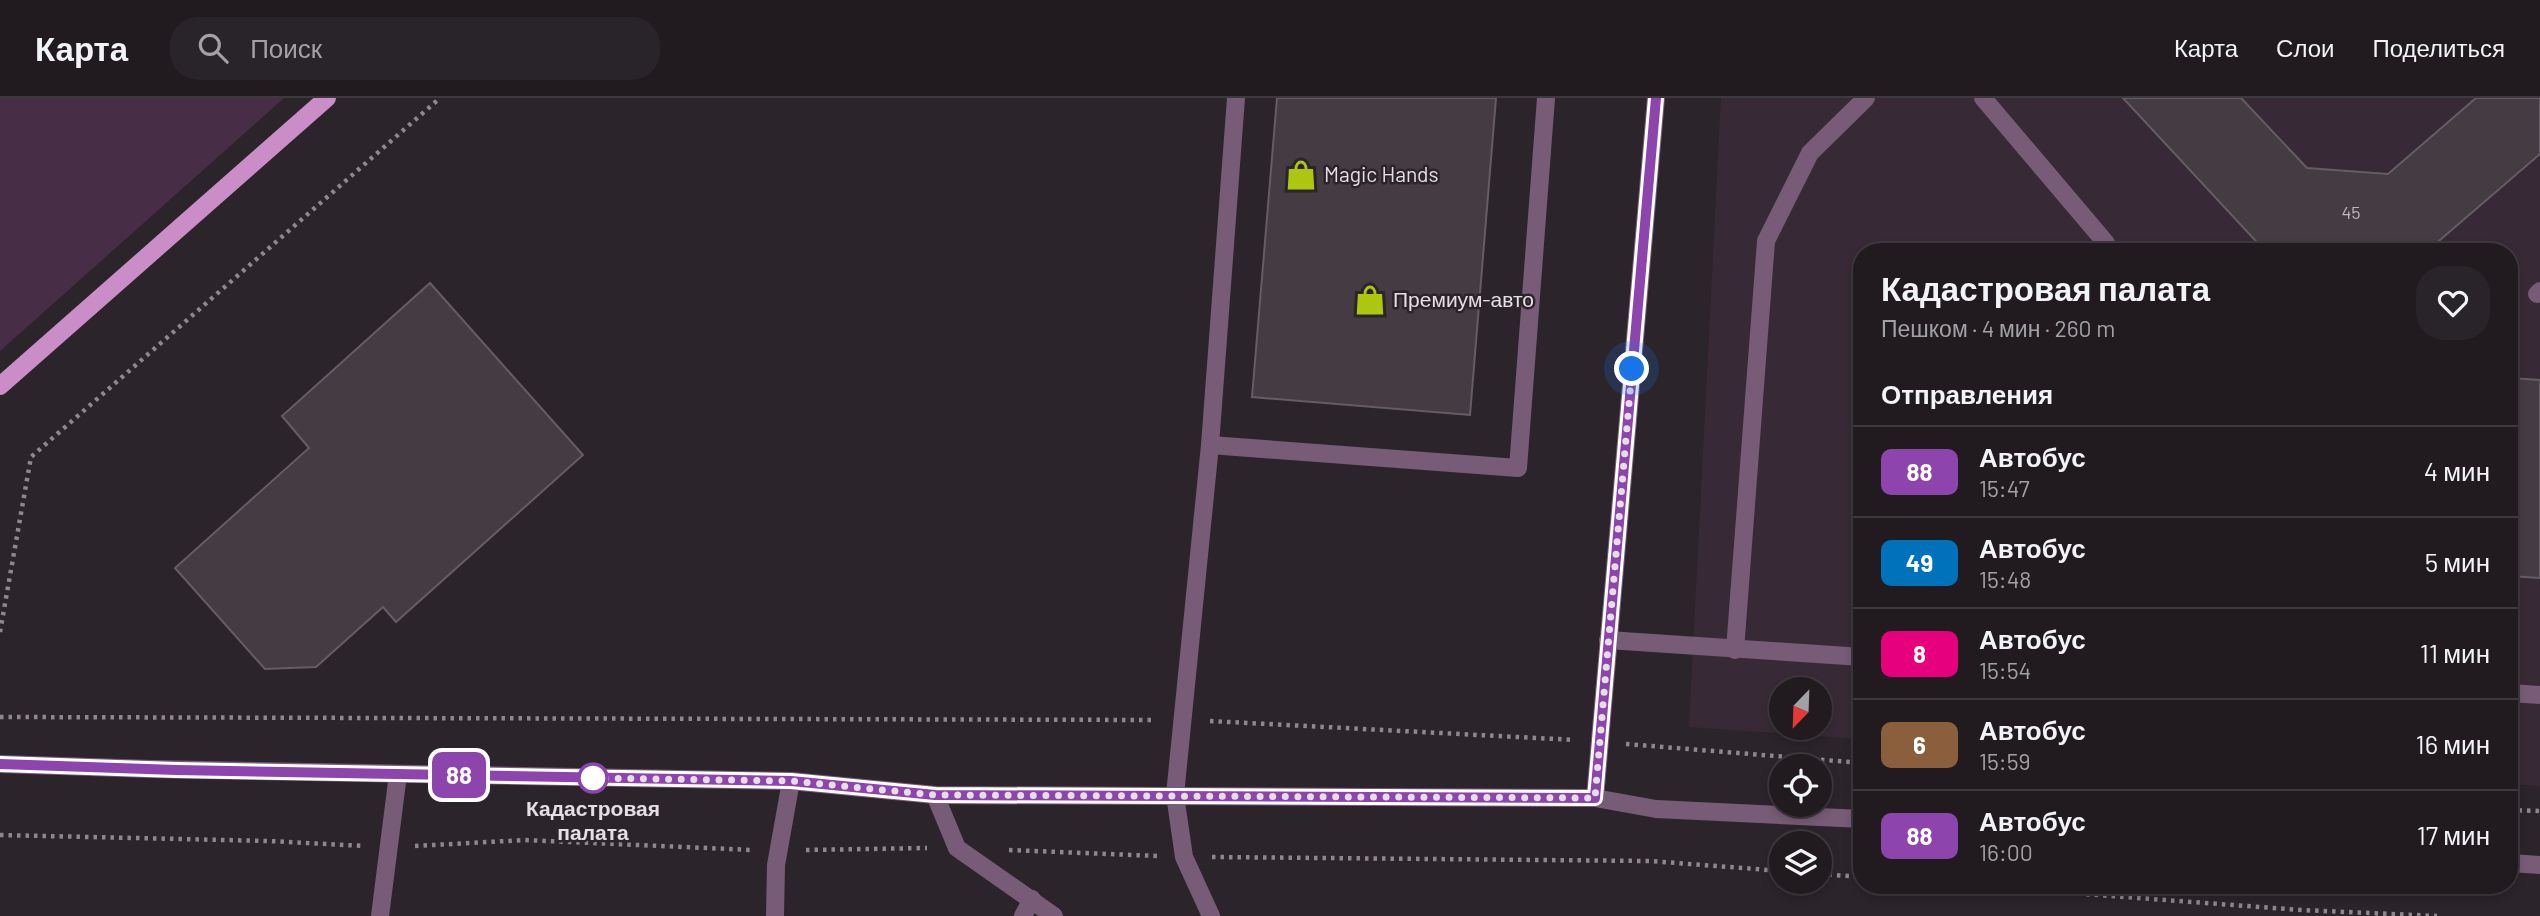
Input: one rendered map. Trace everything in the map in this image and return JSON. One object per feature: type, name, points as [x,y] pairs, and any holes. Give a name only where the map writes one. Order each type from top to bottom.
[{"type":"main road","points":[[0,386],[327,98]]},
{"type":"lane","points":[[1211,916],[1184,857],[1175,794],[1210,445],[1236,98]]},
{"type":"lane","points":[[1210,445],[1518,468],[1546,98]]},
{"type":"lane","points":[[1595,798],[1656,98]]},
{"type":"lane","points":[[1735,650],[1766,241],[1810,153],[1866,98]]},
{"type":"lane","points":[[1983,98],[2106,243]]},
{"type":"lane","points":[[1608,640],[1853,657]]},
{"type":"lane","points":[[2518,694],[2540,695]]},
{"type":"lane","points":[[0,764],[791,781],[935,795],[1595,798],[1656,809],[1853,820]]},
{"type":"lane","points":[[380,916],[398,774]]},
{"type":"lane","points":[[775,916],[778,851],[791,781]]},
{"type":"lane","points":[[935,795],[957,848],[1054,916]]},
{"type":"lane","points":[[2518,864],[2540,865]]},
{"type":"lane","points":[[1023,916],[1032,900]]},
{"type":"path","points":[[0,632],[31,457],[440,98]]},
{"type":"path","points":[[0,717],[1182,720],[1600,742],[1853,761]]},
{"type":"path","points":[[2518,810],[2540,811]]},
{"type":"path","points":[[0,835],[269,841],[388,847],[525,840],[778,851],[957,848],[1184,857],[1650,861],[1769,870]]},
{"type":"path","points":[[1832,875],[1853,876]]},
{"type":"path","points":[[2084,894],[2287,909],[2437,916]]},
{"type":"shaded area","points":[[0,98],[284,98],[0,351]]},
{"type":"shaded area","points":[[1721,98],[2540,98],[2540,786],[2518,785],[2518,243],[1853,243],[1853,738],[1832,737],[1832,677],[1769,677],[1769,733],[1689,727]]},
{"type":"building","name":"Премиум-авто","points":[[1277,98],[1496,98],[1470,415],[1252,397]]},
{"type":"building","points":[[2123,98],[2241,98],[2307,168],[2388,174],[2476,98],[2540,98],[2540,154],[2436,243],[2258,243]]},
{"type":"building","points":[[430,283],[583,455],[396,622],[383,607],[316,667],[265,669],[175,568],[309,448],[282,416]]},
{"type":"building","points":[[2518,379],[2540,380],[2540,578],[2518,577]]},
{"type":"bus line","name":"88","points":[[0,764],[176,770],[791,781],[935,795],[1595,798],[1656,98]]},
{"type":"place","name":"Magic Hands","points":[[1301,175]]},
{"type":"place","name":"Премиум-авто","points":[[1370,300]]},
{"type":"place","name":"Кадастровая палата","points":[[593,778]]},
{"type":"route","points":[[593,778],[791,781],[935,795],[1595,798],[1632,369]]}]
